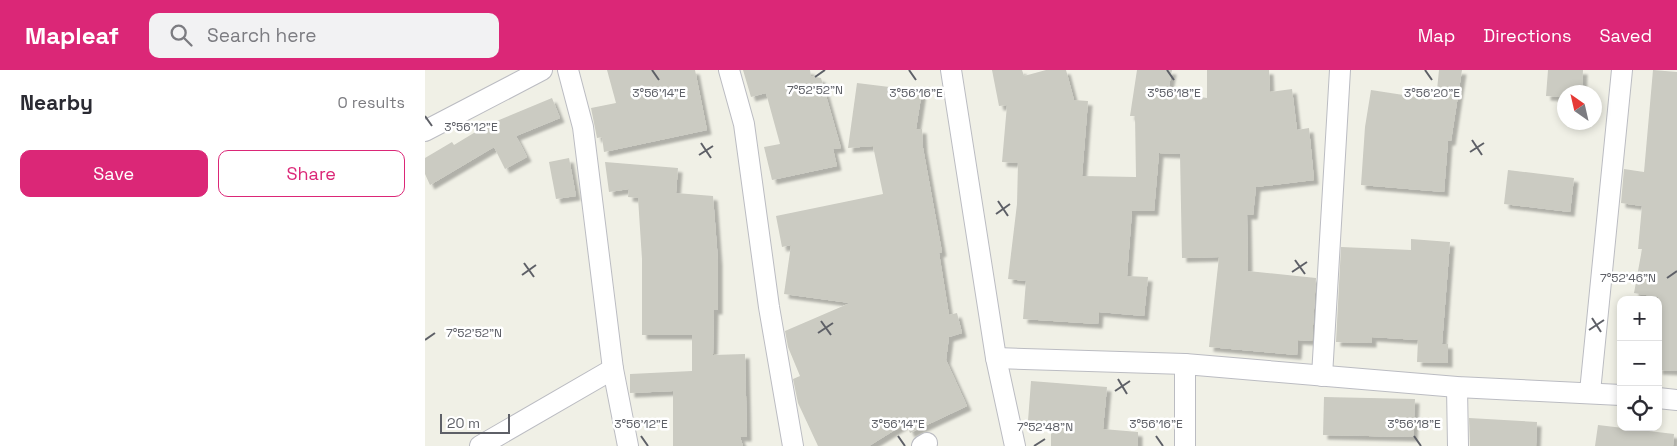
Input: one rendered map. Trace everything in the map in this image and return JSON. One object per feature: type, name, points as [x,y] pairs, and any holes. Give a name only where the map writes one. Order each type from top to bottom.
[{"type":"street","points":[[425,131],[542,70]]},
{"type":"street","points":[[567,70],[583,127],[613,369],[628,446]]},
{"type":"street","points":[[729,70],[744,124],[769,306],[793,446]]},
{"type":"street","points":[[951,70],[996,358],[1015,446]]},
{"type":"street","points":[[1322,376],[1340,70]]},
{"type":"street","points":[[1591,392],[1622,70]]},
{"type":"street","points":[[996,358],[1185,364],[1457,387],[1617,395]]},
{"type":"street","points":[[1185,364],[1185,446]]},
{"type":"street","points":[[480,446],[613,369]]},
{"type":"street","points":[[1457,387],[1458,446]]},
{"type":"street","points":[[1662,398],[1677,400]]},
{"type":"building","points":[[607,70],[695,70],[707,130],[604,152],[602,137],[597,138],[591,108],[616,103]]},
{"type":"building","points":[[743,70],[810,70],[811,76],[821,78],[841,148],[833,149],[837,166],[772,180],[764,147],[780,144],[766,93],[751,97]]},
{"type":"building","points":[[992,70],[1022,70],[1024,76],[1046,70],[1066,70],[1074,100],[1088,101],[1082,176],[1136,177],[1135,116],[1130,116],[1137,70],[1172,70],[1168,92],[1207,98],[1207,70],[1269,70],[1270,92],[1292,89],[1297,130],[1309,128],[1314,180],[1256,187],[1253,215],[1247,215],[1248,271],[1316,278],[1312,341],[1298,340],[1297,355],[1209,347],[1219,257],[1182,258],[1180,154],[1159,153],[1154,211],[1132,211],[1127,276],[1148,277],[1144,316],[1099,312],[1098,324],[1023,319],[1026,281],[1008,279],[1017,204],[1018,163],[1002,162],[1007,105],[999,106]]},
{"type":"building","points":[[1439,70],[1462,70],[1451,141],[1448,141],[1444,192],[1361,185],[1365,127],[1371,90],[1436,100]]},
{"type":"building","points":[[1548,70],[1583,70],[1582,85],[1557,85],[1557,97],[1546,96]]},
{"type":"building","points":[[1653,70],[1677,72],[1677,371],[1662,370],[1662,296],[1634,293],[1642,249],[1638,249],[1642,206],[1621,203],[1624,169],[1644,172]]},
{"type":"building","points":[[857,83],[922,91],[916,129],[922,129],[923,148],[942,252],[939,253],[949,315],[957,313],[962,333],[949,337],[946,360],[967,406],[910,433],[906,423],[869,446],[818,446],[798,403],[793,379],[800,376],[788,347],[785,331],[850,303],[784,294],[791,245],[782,247],[776,216],[883,194],[873,146],[848,148]]},
{"type":"building","points":[[552,98],[560,118],[516,136],[527,157],[505,169],[494,147],[430,185],[425,174],[425,158],[452,142],[454,145],[487,125]]},
{"type":"building","points":[[569,158],[576,196],[556,199],[549,162]]},
{"type":"building","points":[[605,162],[678,168],[676,193],[713,196],[718,261],[718,310],[714,310],[713,355],[745,354],[747,437],[740,437],[743,446],[673,446],[673,391],[630,393],[630,374],[692,371],[692,335],[642,335],[642,259],[638,198],[628,197],[629,189],[609,192]]},
{"type":"building","points":[[1508,170],[1574,178],[1570,212],[1504,204]]},
{"type":"building","points":[[1411,239],[1450,242],[1442,344],[1448,344],[1448,363],[1417,362],[1418,340],[1372,337],[1372,343],[1336,342],[1341,247],[1411,250]]},
{"type":"building","points":[[1031,381],[1107,387],[1103,429],[1138,432],[1138,446],[1051,446],[1051,423],[1028,421]]},
{"type":"building","points":[[1324,397],[1415,399],[1413,437],[1323,435]]},
{"type":"building","points":[[1469,418],[1537,422],[1536,446],[1470,446]]},
{"type":"building","points":[[1598,425],[1617,427],[1617,431],[1649,431],[1674,434],[1673,446],[1595,446]]}]
